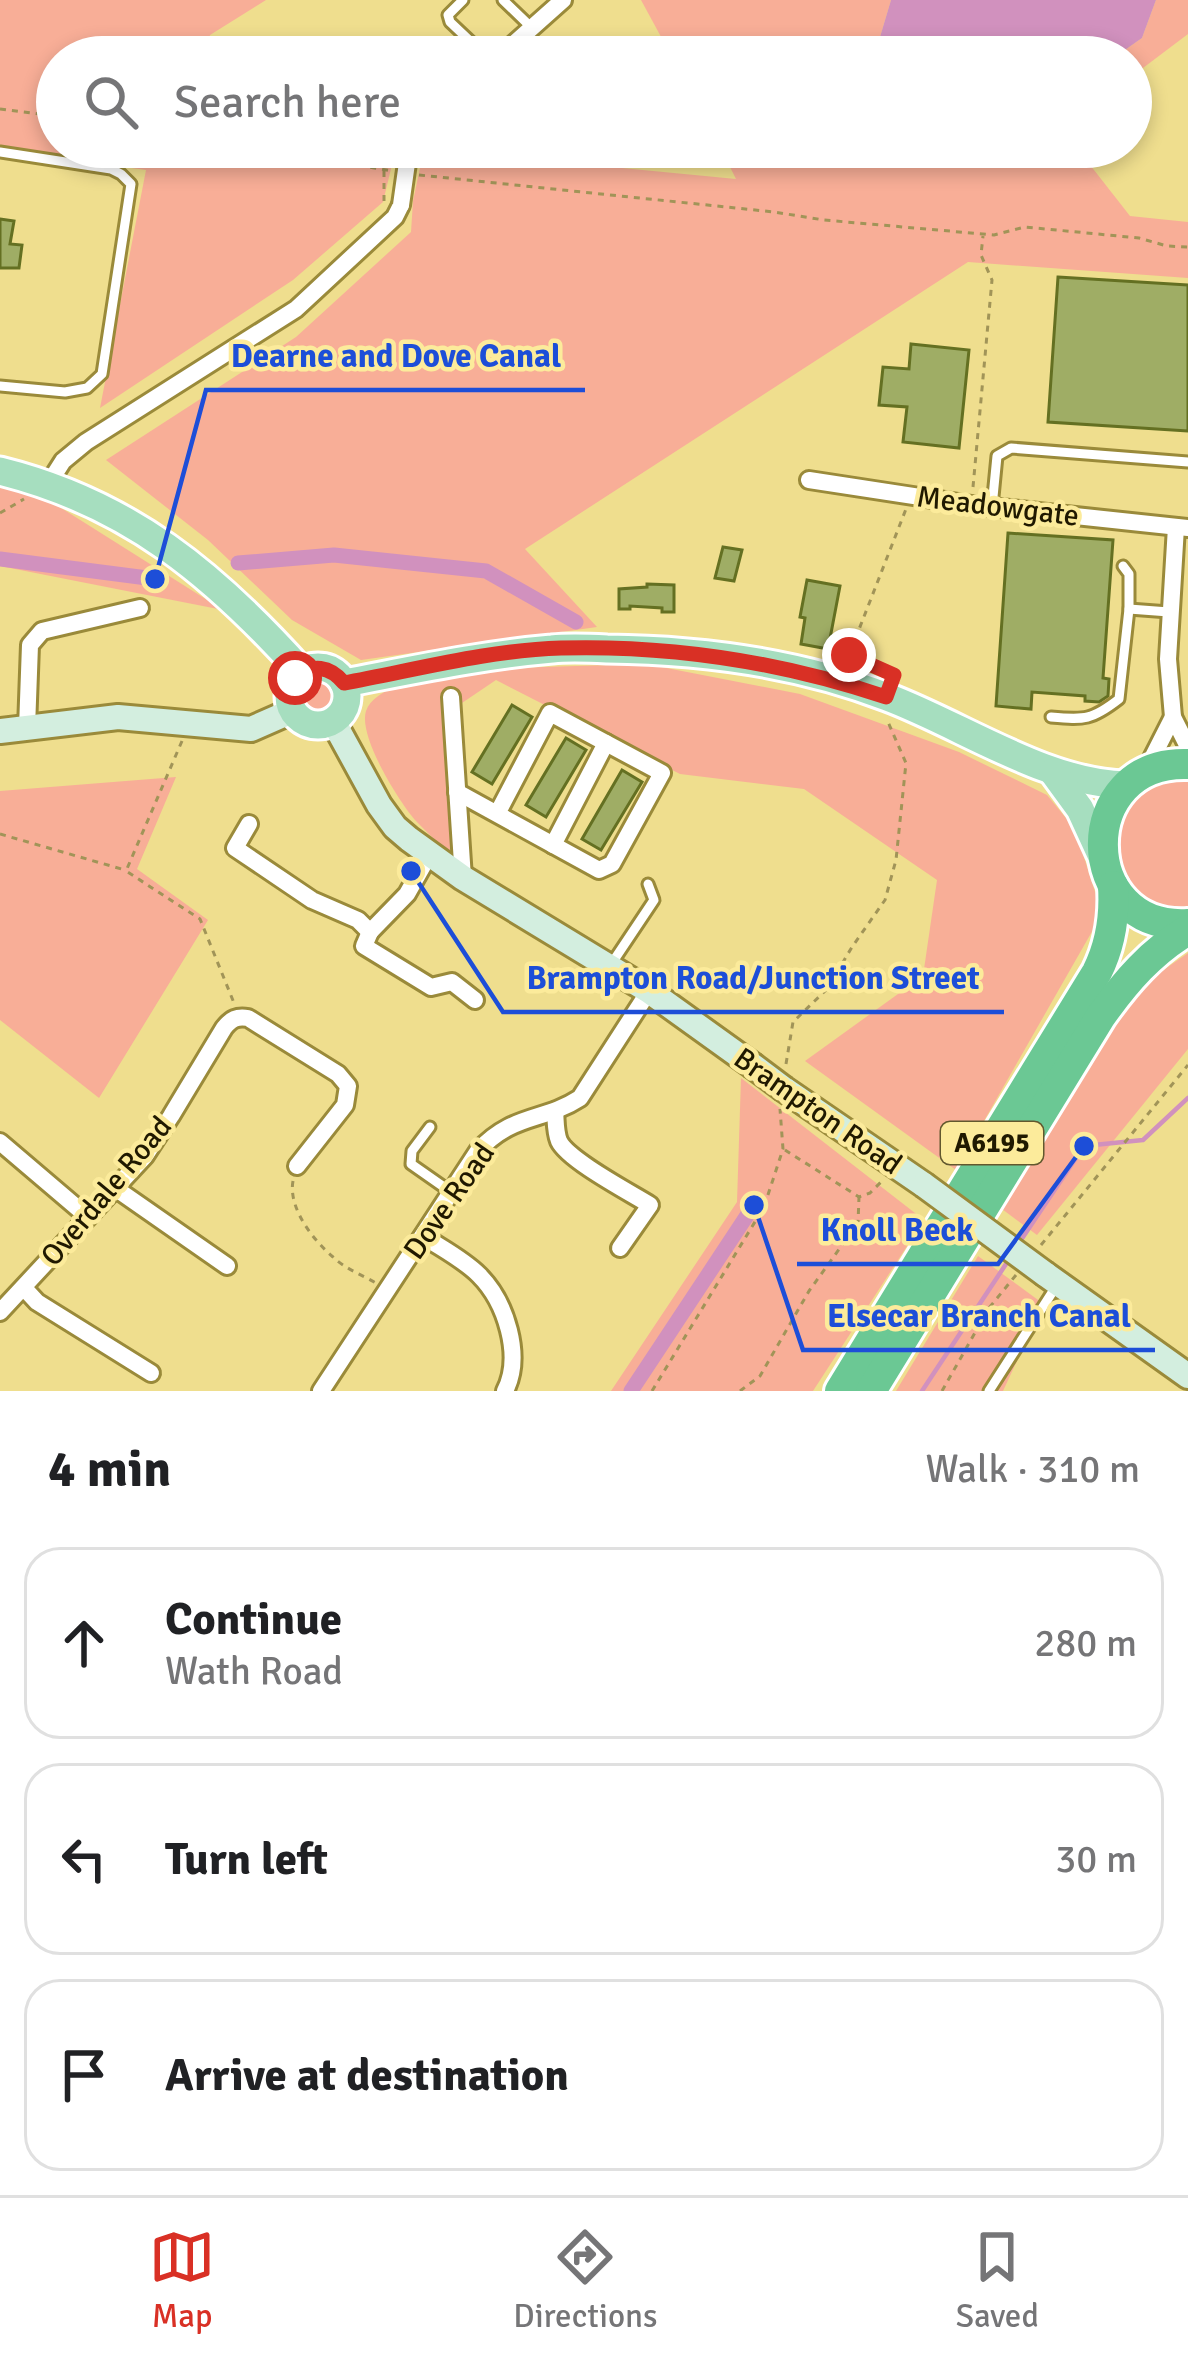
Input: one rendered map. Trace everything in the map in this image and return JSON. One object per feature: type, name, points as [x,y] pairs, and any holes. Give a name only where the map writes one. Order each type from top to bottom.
[{"type":"highway","points":[[1136,779],[1162,766],[1188,764]]},
{"type":"highway","name":"A6195","points":[[840,1391],[1097,972],[1113,928],[1102,837],[1114,800],[1136,779]]},
{"type":"highway","name":"A6195","points":[[1108,871],[1126,902],[1142,914],[1188,927]]},
{"type":"highway","name":"A6195","points":[[871,1391],[1124,983],[1155,951],[1188,927]]},
{"type":"main road","points":[[0,471],[49,483],[165,544],[236,603],[302,672]]},
{"type":"main road","points":[[344,683],[558,648],[640,649],[735,658],[886,697],[1053,772],[1110,785],[1136,779]]},
{"type":"main road","points":[[320,667],[344,683],[347,700],[333,722],[315,726],[292,711],[291,686],[302,672],[320,667]]},
{"type":"main road","points":[[0,731],[118,717],[251,729],[292,711]]},
{"type":"main road","name":"Brampton Road","points":[[333,722],[395,827],[429,855],[649,991],[752,1065],[782,1095],[924,1185],[1188,1376]]},
{"type":"main road","points":[[1053,772],[1080,809],[1108,871]]},
{"type":"street","points":[[522,36],[563,0]]},
{"type":"street","points":[[49,483],[63,461],[86,442],[296,309],[395,218],[407,168]]},
{"type":"street","name":"Meadowgate","points":[[809,480],[972,506],[1182,527]]},
{"type":"street","points":[[1182,527],[1169,611],[1168,659],[1173,717],[1188,747]]},
{"type":"street","points":[[27,728],[30,645],[42,631],[140,608]]},
{"type":"street","points":[[447,706],[463,878]]},
{"type":"street","points":[[457,792],[496,814],[599,870],[612,864],[662,773],[550,713],[496,814]]},
{"type":"street","points":[[1136,779],[1173,717]]},
{"type":"street","points":[[553,845],[606,743]]},
{"type":"street","points":[[249,824],[235,848],[312,900],[358,920],[370,932]]},
{"type":"street","points":[[429,855],[407,894],[370,932],[364,946],[431,987],[452,982],[475,1000]]},
{"type":"street","name":"Dove Road","points":[[321,1391],[478,1150],[490,1137],[525,1118],[556,1111],[580,1098],[649,991]]},
{"type":"street","points":[[239,1016],[338,1074],[347,1086],[345,1105],[297,1166]]},
{"type":"street","name":"Overdale Road","points":[[0,1312],[160,1135],[224,1028],[239,1016]]},
{"type":"street","points":[[556,1111],[557,1136],[563,1148],[650,1204],[620,1248]]},
{"type":"street","points":[[0,1142],[88,1217]]},
{"type":"street","points":[[115,1188],[227,1266]]},
{"type":"street","points":[[423,1236],[476,1271],[497,1301],[511,1340],[512,1376],[505,1391]]},
{"type":"street","points":[[24,1288],[37,1302],[151,1373]]},
{"type":"lane","points":[[463,0],[448,16],[465,36]]},
{"type":"lane","points":[[503,0],[531,27]]},
{"type":"lane","points":[[0,152],[36,158]]},
{"type":"lane","points":[[0,386],[65,392],[87,388],[102,374],[131,184],[121,173],[104,168]]},
{"type":"lane","points":[[992,507],[998,456],[1011,448],[1188,462]]},
{"type":"lane","points":[[1052,718],[1085,720],[1119,699],[1129,609],[1129,574],[1123,566]]},
{"type":"lane","points":[[1129,609],[1169,611]]},
{"type":"lane","points":[[609,967],[654,900],[648,884]]},
{"type":"lane","points":[[430,1127],[412,1151],[412,1164],[451,1192]]},
{"type":"lane","points":[[988,1391],[1052,1278]]},
{"type":"path","points":[[0,109],[36,113]]},
{"type":"path","points":[[379,168],[458,181],[824,220],[994,235],[1024,227],[1188,247]]},
{"type":"path","points":[[972,506],[992,280],[981,255],[983,234]]},
{"type":"path","points":[[786,1062],[794,1022],[827,989],[885,900],[896,860],[906,763],[882,712],[894,675],[849,655],[911,496]]},
{"type":"path","points":[[126,871],[194,723]]},
{"type":"path","points":[[0,834],[126,871],[200,919],[239,1016]]},
{"type":"path","points":[[1118,1151],[1188,1065]]},
{"type":"path","points":[[652,1391],[764,1207],[784,1149],[782,1095]]},
{"type":"path","points":[[784,1149],[859,1197]]},
{"type":"path","points":[[297,1166],[291,1190],[295,1210],[334,1258],[388,1290]]},
{"type":"path","points":[[859,1197],[896,1167]]},
{"type":"path","points":[[740,1391],[760,1376],[809,1291],[858,1223],[859,1197]]},
{"type":"shaded area","points":[[0,0],[266,0],[210,36],[36,36],[36,155],[0,150]]},
{"type":"shaded area","points":[[641,0],[891,0],[880,36],[661,36]]},
{"type":"shaded area","points":[[891,0],[1156,0],[1143,36],[880,36]]},
{"type":"shaded area","points":[[1156,0],[1188,0],[1188,34],[1152,61],[1152,36],[1143,36]]},
{"type":"shaded area","points":[[131,168],[391,168],[383,202],[293,280],[100,408],[146,170]]},
{"type":"shaded area","points":[[420,168],[622,168],[736,179],[730,168],[1092,168],[1130,216],[1188,222],[1188,278],[968,262],[525,549],[597,627],[361,660],[292,620],[208,540],[106,460],[296,337],[411,232]]},
{"type":"shaded area","points":[[0,486],[39,494],[223,610],[0,566]]},
{"type":"shaded area","points":[[646,664],[800,694],[959,752],[1047,795],[1075,829],[1096,895],[1098,921],[956,1170],[805,1061],[923,976],[937,880],[804,789],[680,774],[496,680],[459,705],[469,873],[408,811],[368,736],[368,707],[393,687],[504,668]]},
{"type":"shaded area","points":[[318,676],[332,682],[338,696],[332,710],[318,716],[304,710],[298,696],[304,682]]},
{"type":"shaded area","points":[[176,777],[137,869],[208,920],[99,1098],[0,1020],[0,791]]},
{"type":"shaded area","points":[[1188,778],[1188,910],[1156,905],[1136,892],[1120,862],[1118,844],[1120,827],[1137,797],[1155,784]]},
{"type":"shaded area","points":[[1188,953],[1188,1049],[1037,1235],[1002,1209],[1139,987]]},
{"type":"shaded area","points":[[741,1078],[924,1220],[813,1391],[611,1391],[737,1202]]},
{"type":"shaded area","points":[[978,1256],[1049,1308],[1029,1335],[1003,1391],[896,1391]]},
{"type":"building","points":[[0,219],[14,221],[10,244],[22,245],[19,268],[0,268]]},
{"type":"building","points":[[1058,277],[1188,285],[1188,431],[1048,422]]},
{"type":"building","points":[[911,344],[969,350],[959,448],[903,442],[907,407],[879,405],[883,367],[909,369]]},
{"type":"building","points":[[1008,533],[1113,540],[1103,678],[1109,679],[1108,696],[1099,702],[1085,701],[1085,696],[1032,692],[1031,709],[996,706]]},
{"type":"building","points":[[723,547],[742,550],[734,581],[715,578]]},
{"type":"building","points":[[807,580],[840,586],[828,649],[801,644]]},
{"type":"building","points":[[674,585],[674,612],[619,609],[619,589]]},
{"type":"building","points":[[512,705],[532,717],[492,784],[472,772]]},
{"type":"building","points":[[566,738],[586,750],[546,817],[526,805]]},
{"type":"building","points":[[622,770],[642,782],[601,850],[582,839]]},
{"type":"waterway","points":[[238,563],[334,555],[486,571],[576,622]]},
{"type":"waterway","points":[[0,559],[155,579]]},
{"type":"waterway","points":[[1017,1246],[1084,1146],[1143,1140],[1188,1098]]},
{"type":"waterway","points":[[631,1391],[754,1205]]},
{"type":"waterway","points":[[922,1391],[1008,1261]]},
{"type":"place","name":"Dearne and Dove Canal","points":[[155,579]]},
{"type":"place","name":"Brampton Road/Junction Street","points":[[411,871]]},
{"type":"place","name":"Knoll Beck","points":[[1084,1146]]},
{"type":"place","name":"Elsecar Branch Canal","points":[[754,1205]]},
{"type":"route","points":[[295,678],[320,667],[344,683],[558,648],[640,649],[735,658],[886,697],[894,675],[849,655]]}]
